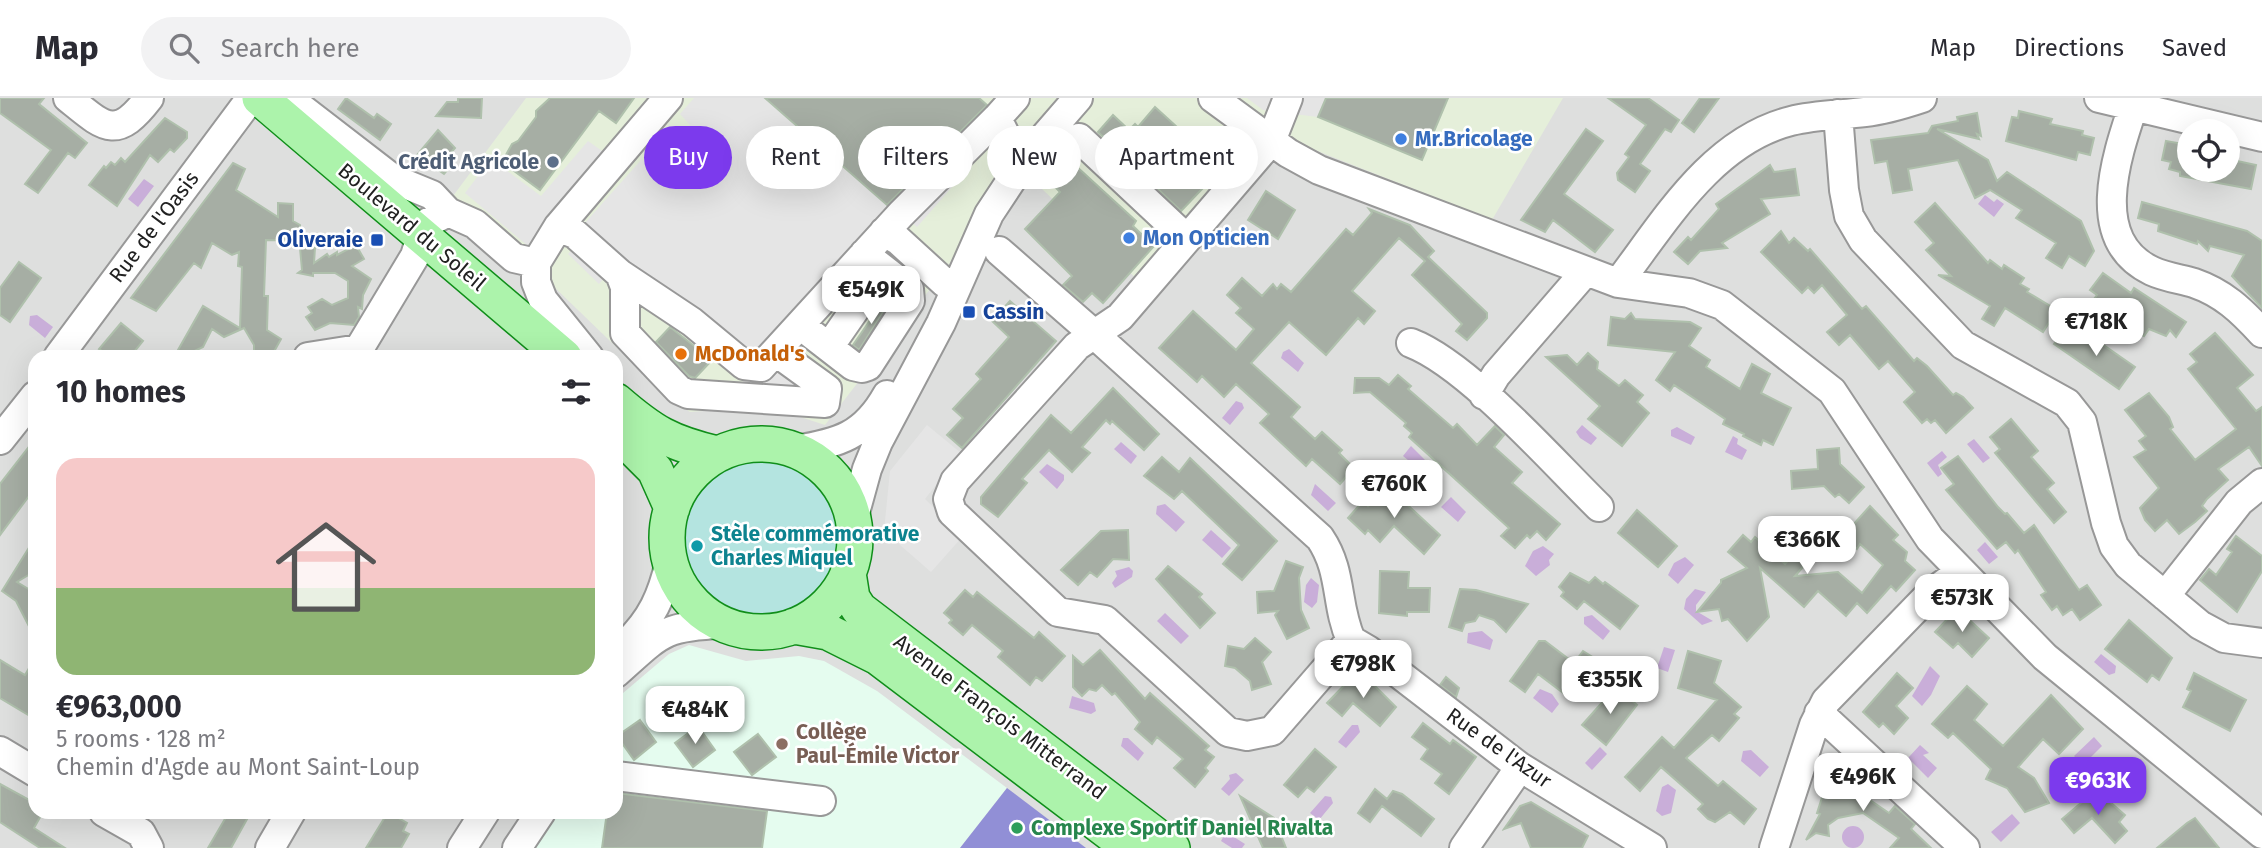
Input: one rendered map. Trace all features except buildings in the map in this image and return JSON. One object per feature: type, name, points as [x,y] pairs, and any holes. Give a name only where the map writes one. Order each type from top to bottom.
[{"type":"main road","name":"Boulevard du Soleil","points":[[246,100],[427,231],[556,350]]},
{"type":"main road","name":"Boulevard du Soleil","points":[[427,231],[525,350]]},
{"type":"main road","points":[[623,407],[652,431],[676,444],[717,454]]},
{"type":"main road","points":[[623,438],[655,470],[672,508]]},
{"type":"main road","points":[[743,446],[795,450],[816,462],[833,478],[846,497],[853,520],[855,547],[848,573],[835,596],[817,614],[794,626],[758,632],[722,624],[689,599],[670,562],[667,525],[682,486],[698,468],[717,454],[743,446]]},
{"type":"main road","name":"Avenue François Mitterrand","points":[[848,573],[852,598],[859,609],[1172,848]]},
{"type":"main road","name":"Avenue François Mitterrand","points":[[794,626],[828,632],[878,657],[1130,848]]},
{"type":"street","points":[[68,98],[101,123],[114,126],[124,125],[149,98]]},
{"type":"street","points":[[288,98],[393,179],[432,195],[427,231],[361,350]]},
{"type":"street","points":[[583,350],[543,300],[536,282],[536,263],[558,227],[668,98]]},
{"type":"street","points":[[1035,126],[1059,98]]},
{"type":"street","points":[[853,520],[867,469],[878,442],[941,323],[989,214],[1026,158],[1078,98]]},
{"type":"street","points":[[1213,98],[1271,141],[1318,170],[1618,283],[1707,298],[1722,305],[1817,377],[1847,409],[1930,538],[2045,657],[2262,834]]},
{"type":"street","points":[[999,251],[1095,335],[1320,538],[1337,571],[1342,621],[1351,640],[1272,731],[1247,736],[1228,732],[1105,620],[1058,612],[952,513],[948,499],[955,481],[1077,346],[1095,335],[1120,317],[1271,141],[1288,98]]},
{"type":"street","points":[[1618,283],[1701,177],[1732,151],[1765,130],[1789,121],[1867,112],[1922,98]]},
{"type":"street","points":[[2099,98],[2135,102],[2262,137]]},
{"type":"street","name":"Rue de l'Oasis","points":[[63,350],[246,100]]},
{"type":"street","points":[[2135,102],[2112,191],[2110,216],[2118,240],[2133,259],[2154,272],[2221,293],[2262,332]]},
{"type":"street","points":[[1006,108],[1009,126]]},
{"type":"street","points":[[829,347],[874,262],[884,232],[1006,108]]},
{"type":"street","points":[[1838,114],[1844,190],[1849,216],[1863,240],[1963,345],[2067,403],[2082,422],[2090,444],[2114,546],[2128,565],[2200,625],[2224,638],[2262,643]]},
{"type":"street","points":[[1081,140],[1187,239]]},
{"type":"street","points":[[795,450],[830,444],[860,431],[881,406],[945,283],[978,208],[990,189]]},
{"type":"street","points":[[427,231],[475,224],[514,258],[536,263]]},
{"type":"street","points":[[558,227],[575,234],[620,274],[692,322],[744,365],[761,367],[800,325],[874,262]]},
{"type":"street","points":[[884,232],[898,240],[945,283]]},
{"type":"street","points":[[800,325],[853,366],[868,366],[910,301],[909,289],[874,262]]},
{"type":"street","points":[[1484,395],[1496,374],[1586,271]]},
{"type":"street","points":[[620,274],[625,287],[625,332],[679,390],[752,399],[825,403],[827,388],[776,352]]},
{"type":"street","points":[[1410,343],[1430,350],[1484,395],[1599,507]]},
{"type":"street","points":[[623,397],[652,431]]},
{"type":"street","points":[[0,440],[28,405]]},
{"type":"street","points":[[2165,596],[2239,502],[2262,484]]},
{"type":"street","points":[[623,645],[651,617],[663,592],[670,562]]},
{"type":"street","points":[[1774,848],[1819,713],[1835,691],[1921,603],[1960,572]]},
{"type":"street","points":[[623,667],[663,632],[682,625],[722,624]]},
{"type":"street","name":"Rue de l'Azur","points":[[1351,640],[1620,839],[1652,848]]},
{"type":"street","points":[[1819,713],[1965,848]]},
{"type":"street","points":[[0,751],[28,768]]},
{"type":"street","points":[[1464,848],[1520,767]]},
{"type":"street","points":[[623,777],[821,801]]},
{"type":"street","points":[[116,819],[141,834],[149,848]]},
{"type":"street","points":[[270,848],[286,819]]},
{"type":"street","points":[[462,848],[481,819]]},
{"type":"street","points":[[481,848],[499,819]]},
{"type":"street","points":[[517,848],[536,819]]},
{"type":"shaded area","points":[[0,98],[2262,98],[2262,848],[0,848]]},
{"type":"shaded area","points":[[526,98],[1563,98],[1492,220],[1287,139],[1258,167],[1258,126],[1095,126],[1095,189],[1236,189],[1140,282],[1042,189],[1081,189],[1081,126],[987,126],[987,189],[1007,189],[825,425],[788,413],[730,409],[690,412],[667,396],[623,353],[623,350],[619,350],[520,254],[453,196]]},
{"type":"shaded area","points":[[694,98],[765,98],[797,126],[746,126],[746,189],[844,189],[844,167],[858,180],[858,189],[869,189],[896,213],[929,189],[950,189],[917,227],[901,214],[777,352],[809,376],[807,399],[742,393],[744,365],[613,268],[599,284],[568,254],[581,240],[575,234],[642,159],[644,189],[732,189],[732,126],[689,126],[680,114]]},
{"type":"shaded area","points":[[1247,98],[1326,98],[1318,117],[1263,110]]},
{"type":"shaded area","points":[[588,141],[605,153],[528,246],[465,193],[491,159],[541,196]]},
{"type":"shaded area","points":[[987,147],[973,163],[973,157]]},
{"type":"shaded area","points":[[144,179],[154,186],[138,207],[128,199]]},
{"type":"shaded area","points":[[1985,195],[1994,202],[1997,199],[2004,204],[1994,217],[1978,204]]},
{"type":"shaded area","points":[[37,315],[53,327],[45,338],[29,325],[30,316]]},
{"type":"shaded area","points":[[1289,349],[1304,363],[1298,372],[1281,358],[1283,352]]},
{"type":"shaded area","points":[[1236,401],[1242,403],[1244,408],[1230,425],[1222,418]]},
{"type":"shaded area","points":[[927,425],[961,453],[925,499],[963,536],[931,572],[884,531],[890,471]]},
{"type":"shaded area","points":[[1582,425],[1597,438],[1591,445],[1576,432]]},
{"type":"shaded area","points":[[1677,427],[1695,437],[1691,445],[1671,436],[1671,430]]},
{"type":"shaded area","points":[[1733,436],[1738,439],[1737,444],[1747,450],[1742,460],[1725,452]]},
{"type":"shaded area","points":[[1974,439],[1990,458],[1983,463],[1967,444]]},
{"type":"shaded area","points":[[1121,442],[1137,456],[1131,464],[1114,449]]},
{"type":"shaded area","points":[[1411,446],[1427,462],[1420,470],[1403,456]]},
{"type":"shaded area","points":[[1942,451],[1947,457],[1938,465],[1942,474],[1938,477],[1927,463]]},
{"type":"shaded area","points":[[761,455],[793,462],[807,469],[819,480],[830,492],[837,506],[844,538],[837,570],[830,584],[819,596],[807,607],[793,614],[761,621],[729,614],[715,607],[703,596],[692,584],[685,570],[678,538],[685,506],[692,492],[703,480],[715,469],[729,462]]},
{"type":"shaded area","points":[[1047,464],[1064,475],[1064,480],[1057,489],[1039,472]]},
{"type":"shaded area","points":[[1315,484],[1336,503],[1328,511],[1311,495]]},
{"type":"shaded area","points":[[1451,497],[1466,512],[1458,522],[1441,507]]},
{"type":"shaded area","points":[[1165,504],[1185,522],[1176,532],[1156,514],[1157,506]]},
{"type":"shaded area","points":[[1777,519],[1793,533],[1786,541],[1770,527]]},
{"type":"shaded area","points":[[1211,530],[1231,548],[1222,558],[1202,540]]},
{"type":"shaded area","points":[[1841,538],[1855,551],[1849,558],[1834,545]]},
{"type":"shaded area","points":[[1985,542],[1998,557],[1989,564],[1977,550]]},
{"type":"shaded area","points":[[1543,546],[1554,554],[1549,560],[1550,565],[1536,576],[1525,566],[1533,551]]},
{"type":"shaded area","points":[[1685,557],[1694,565],[1678,584],[1668,575],[1674,563]]},
{"type":"shaded area","points":[[1129,567],[1133,571],[1132,577],[1115,588],[1112,583],[1117,576],[1115,571]]},
{"type":"shaded area","points":[[1311,578],[1319,585],[1317,602],[1312,608],[1304,602],[1306,585]]},
{"type":"shaded area","points":[[1695,589],[1706,592],[1696,605],[1696,611],[1713,621],[1702,625],[1684,609],[1686,599]]},
{"type":"shaded area","points":[[1165,613],[1189,636],[1181,644],[1157,621]]},
{"type":"shaded area","points":[[1592,615],[1610,631],[1603,640],[1584,624],[1584,617]]},
{"type":"shaded area","points":[[1482,631],[1493,640],[1490,650],[1467,643],[1468,633]]},
{"type":"shaded area","name":"Collège Paul-Émile Victor","points":[[689,645],[746,661],[799,656],[824,661],[877,691],[1007,788],[960,848],[503,848],[521,819],[623,819],[623,693],[669,654]]},
{"type":"shaded area","points":[[1664,647],[1675,650],[1668,672],[1657,668]]},
{"type":"shaded area","points":[[2101,654],[2116,666],[2115,673],[2109,675],[2094,662]]},
{"type":"shaded area","points":[[1930,666],[1940,676],[1922,706],[1912,696]]},
{"type":"shaded area","points":[[1540,689],[1552,694],[1559,704],[1552,713],[1533,698]]},
{"type":"shaded area","points":[[1072,696],[1094,703],[1096,711],[1091,714],[1069,708]]},
{"type":"shaded area","points":[[1352,725],[1358,725],[1360,732],[1346,748],[1338,742]]},
{"type":"shaded area","points":[[2094,737],[2102,746],[2083,765],[2074,756]]},
{"type":"shaded area","points":[[1123,738],[1128,738],[1144,753],[1138,761],[1121,746]]},
{"type":"shaded area","points":[[1920,745],[1929,753],[1923,755],[1937,768],[1928,778],[1908,758]]},
{"type":"shaded area","points":[[1600,747],[1607,754],[1592,770],[1585,763]]},
{"type":"shaded area","points":[[1751,750],[1769,767],[1760,777],[1741,761],[1743,751]]},
{"type":"shaded area","points":[[1236,773],[1244,780],[1229,796],[1221,789],[1230,779],[1229,775]]},
{"type":"shaded area","points":[[1668,784],[1676,790],[1671,813],[1662,816],[1656,811],[1662,787]]},
{"type":"shaded area","name":"Complexe Sportif Daniel Rivalta","points":[[1007,788],[1086,848],[960,848]]},
{"type":"shaded area","points":[[1325,796],[1331,797],[1333,803],[1319,820],[1310,813]]},
{"type":"shaded area","points":[[2012,814],[2020,823],[2001,842],[1991,832]]},
{"type":"shaded area","points":[[1853,826],[1861,829],[1864,837],[1861,845],[1853,848],[1845,845],[1842,837],[1845,829]]},
{"type":"shaded area","points":[[1226,832],[1245,844],[1242,848],[1232,848],[1221,841]]},
{"type":"place","name":"Mr.Bricolage","points":[[1401,139]]},
{"type":"place","name":"Crédit Agricole","points":[[553,162]]},
{"type":"place","name":"Mon Opticien","points":[[1129,238]]},
{"type":"place","name":"Oliveraie","points":[[377,240]]},
{"type":"place","name":"Cassin","points":[[969,312]]},
{"type":"place","name":"McDonald's","points":[[681,354]]},
{"type":"place","name":"Stèle commémorative Charles Miquel","points":[[697,546]]},
{"type":"place","name":"Collège Paul-Émile Victor","points":[[782,744]]},
{"type":"place","name":"Complexe Sportif Daniel Rivalta","points":[[1017,828]]}]
